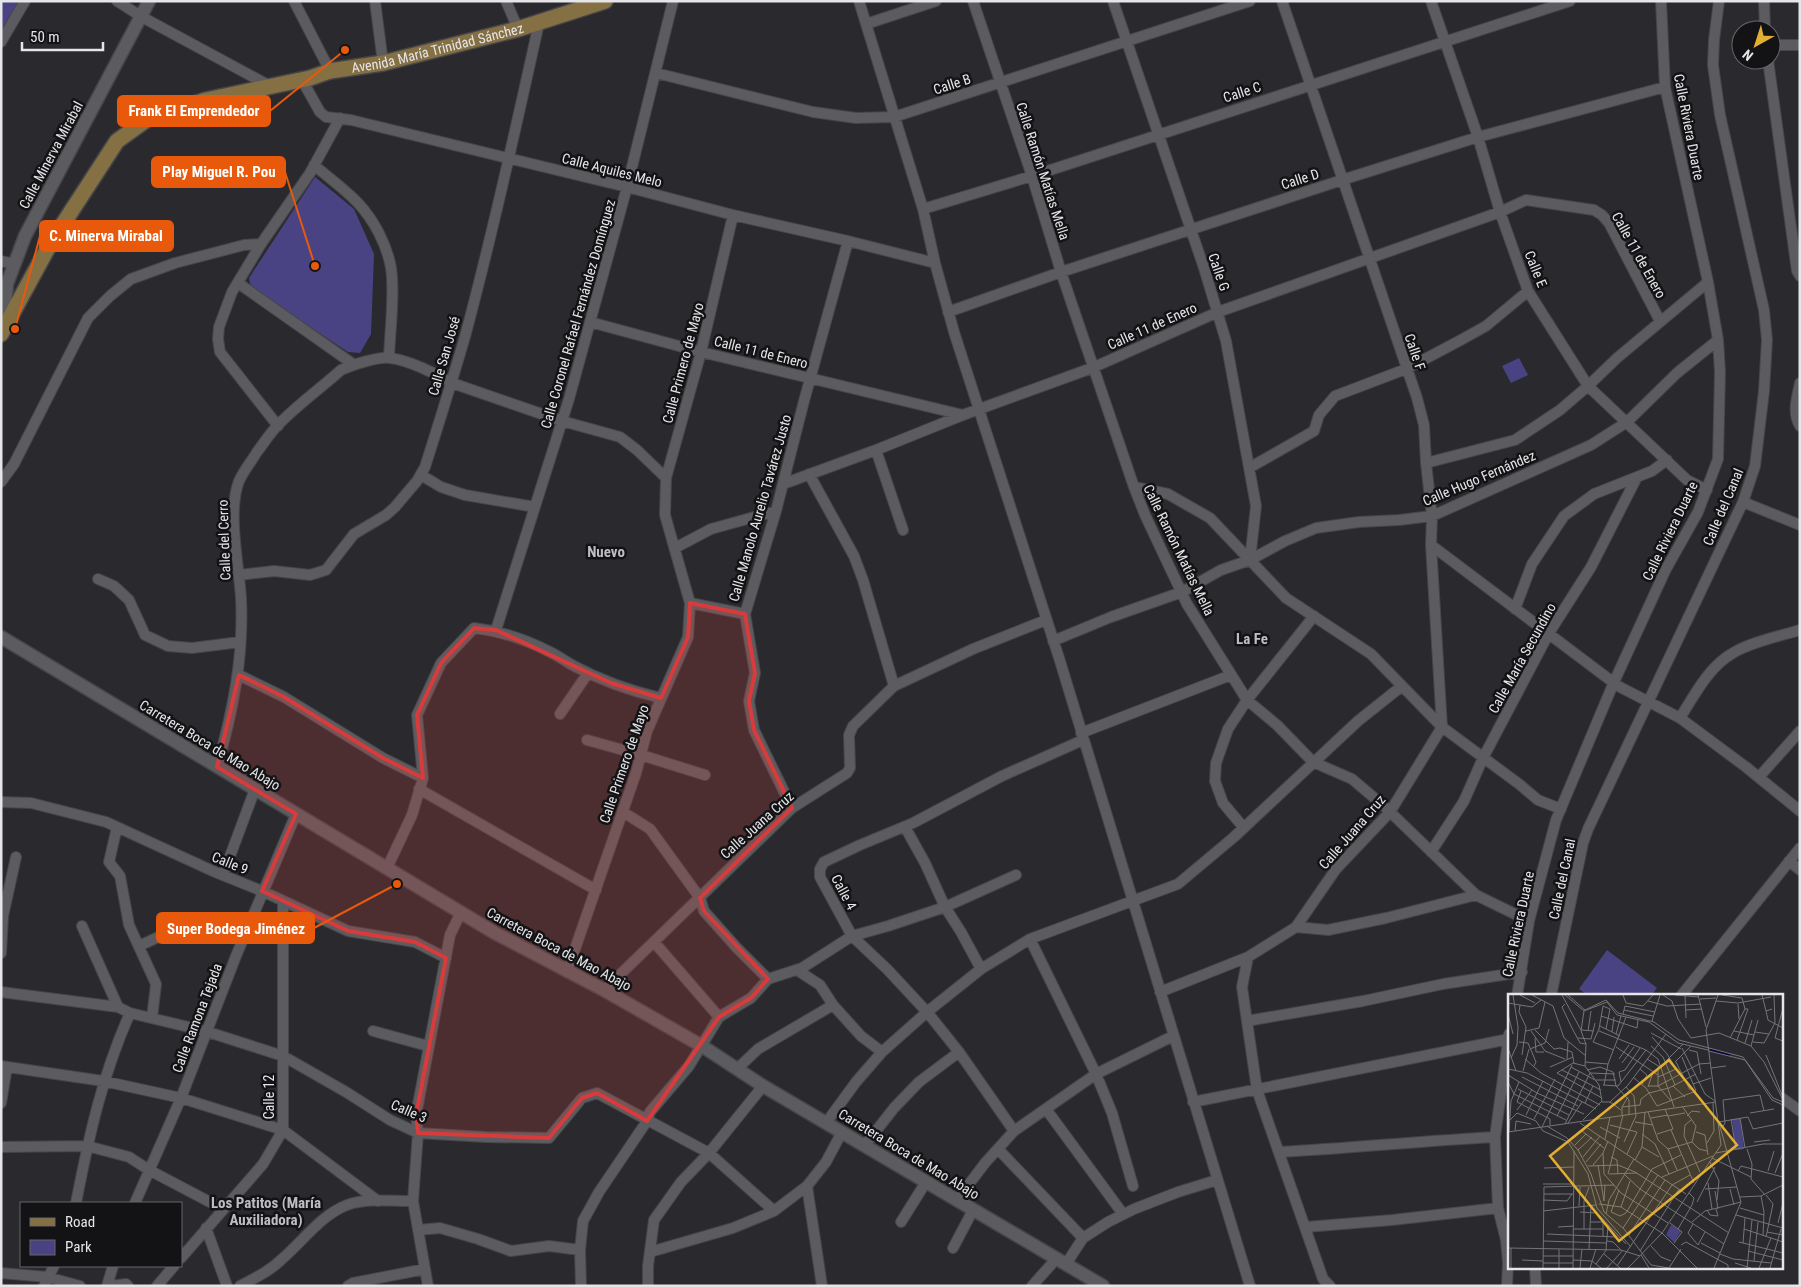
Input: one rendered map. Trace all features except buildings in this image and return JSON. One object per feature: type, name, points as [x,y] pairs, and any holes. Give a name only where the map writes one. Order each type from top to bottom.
[{"type":"main road","name":"Avenida María Trinidad Sánchez","points":[[2,333],[50,244],[117,141],[149,118],[206,100],[302,80],[330,71],[383,63],[539,24],[605,1]]},
{"type":"street","points":[[1,42],[25,1]]},
{"type":"street","points":[[117,1],[142,17],[270,86]]},
{"type":"street","name":"Calle Minerva Mirabal","points":[[2,333],[7,284],[25,236],[149,1]]},
{"type":"street","points":[[294,1],[330,71]]},
{"type":"street","points":[[375,1],[383,63]]},
{"type":"street","points":[[506,1],[518,29]]},
{"type":"street","name":"Calle Coronel Rafael Fernández Domínguez","points":[[496,630],[562,421],[590,322],[627,187],[673,1]]},
{"type":"street","points":[[859,1],[923,210],[948,312],[1053,641],[1250,1286]]},
{"type":"street","points":[[866,24],[936,1]]},
{"type":"street","name":"Calle Ramón Matías Mella","points":[[973,1],[1032,176],[1092,368],[1134,487],[1187,604],[1247,700],[1277,726],[1313,762],[1352,779],[1390,812],[1476,895],[1530,920]]},
{"type":"street","name":"Calle G","points":[[1113,1],[1218,312],[1236,390],[1256,506],[1250,560]]},
{"type":"street","name":"Calle B","points":[[656,73],[813,112],[856,118],[894,117],[1250,1]]},
{"type":"street","name":"Calle F","points":[[1282,1],[1417,398],[1424,425],[1432,516],[1431,545],[1442,727]]},
{"type":"street","name":"Calle E","points":[[1431,1],[1528,291],[1588,386],[1687,480],[1707,490]]},
{"type":"street","name":"Calle C","points":[[923,210],[1570,1]]},
{"type":"street","name":"Calle Riviera Duarte","points":[[1517,994],[1530,920],[1556,820],[1666,569],[1698,512],[1718,459],[1720,372],[1718,340],[1708,282],[1665,87],[1661,1]]},
{"type":"street","name":"Calle del Canal","points":[[1551,994],[1583,843],[1588,829],[1646,700],[1743,502],[1755,466],[1764,391],[1767,340],[1764,310],[1718,98],[1713,65],[1719,1]]},
{"type":"street","points":[[1764,1],[1765,20]]},
{"type":"street","name":"Calle San José","points":[[239,575],[274,571],[310,575],[326,570],[354,534],[386,515],[395,507],[425,467],[452,383],[466,331],[509,159],[539,24]]},
{"type":"street","points":[[1781,46],[1798,47]]},
{"type":"street","points":[[1770,70],[1795,216],[1797,271],[1800,276]]},
{"type":"street","name":"Calle Aquiles Melo","points":[[302,80],[320,112],[326,117],[340,118],[627,187],[733,216],[848,241],[935,263]]},
{"type":"street","name":"Calle D","points":[[948,312],[1061,272],[1342,180],[1478,138],[1665,87]]},
{"type":"street","points":[[278,426],[220,352],[219,327],[232,292],[261,244],[314,165],[340,118]]},
{"type":"street","points":[[314,165],[357,202],[369,217],[385,248],[391,267],[392,281],[389,357],[438,374],[452,383],[562,421],[620,437],[637,450],[666,478]]},
{"type":"street","name":"Calle 11 de Enero","points":[[590,322],[702,352],[963,415],[1092,368],[1218,312],[1500,212],[1526,200],[1594,210],[1602,214],[1609,223],[1660,321]]},
{"type":"street","name":"Calle Primero de Mayo","points":[[567,972],[623,812],[647,731],[688,637],[690,603],[665,515],[666,478],[702,352],[733,216]]},
{"type":"street","name":"Calle Manolo Aurelio Tavárez Justo","points":[[792,808],[754,730],[748,701],[754,673],[745,614],[776,511],[848,241]]},
{"type":"street","points":[[1,482],[14,464],[88,318],[110,296],[131,279],[175,263],[244,245],[261,244]]},
{"type":"street","points":[[1,261],[15,264]]},
{"type":"street","points":[[1426,463],[1516,440],[1560,410],[1617,358],[1708,282]]},
{"type":"street","points":[[238,283],[353,364]]},
{"type":"street","points":[[1250,468],[1314,431],[1319,415],[1335,396],[1406,368],[1486,326],[1528,291]]},
{"type":"street","name":"Calle Hugo Fernández","points":[[1053,641],[1111,616],[1182,592],[1221,570],[1250,560],[1284,541],[1316,528],[1359,522],[1432,516],[1591,445],[1627,422],[1677,373],[1718,340]]},
{"type":"street","name":"Calle del Cerro","points":[[217,767],[229,725],[238,675],[241,599],[234,525],[236,493],[239,482],[246,468],[278,426],[341,370],[353,364],[389,357]]},
{"type":"street","points":[[1800,383],[1795,406],[1800,426]]},
{"type":"street","points":[[783,484],[876,450],[963,415]]},
{"type":"street","points":[[876,450],[903,530]]},
{"type":"street","points":[[1515,609],[1532,564],[1564,516],[1594,494],[1652,471],[1667,460]]},
{"type":"street","points":[[421,474],[441,487],[465,495],[535,507]]},
{"type":"street","points":[[809,474],[854,556],[863,580],[894,686]]},
{"type":"street","name":"Calle María Secundino","points":[[1431,852],[1464,801],[1483,758],[1549,633],[1591,567],[1637,477]]},
{"type":"street","points":[[1134,487],[1168,494],[1210,518],[1286,598],[1370,654],[1442,727],[1538,800],[1561,809]]},
{"type":"street","points":[[1743,502],[1800,526]]},
{"type":"street","points":[[675,548],[711,529],[776,511]]},
{"type":"street","points":[[1431,545],[1616,684],[1680,718],[1800,811]]},
{"type":"street","points":[[98,579],[114,586],[129,600],[145,635],[168,646],[192,648],[240,642]]},
{"type":"street","points":[[690,603],[745,614]]},
{"type":"street","points":[[1244,828],[1223,803],[1215,781],[1216,763],[1228,729],[1247,700],[1314,616]]},
{"type":"street","name":"Calle Juana Cruz","points":[[604,990],[792,808],[847,773],[850,768],[849,735],[853,726],[894,686],[973,649],[1046,620]]},
{"type":"street","points":[[387,868],[412,815],[423,778],[417,715],[441,662],[474,628],[496,630],[547,650],[588,673],[638,692],[661,698]]},
{"type":"street","points":[[1680,718],[1699,687],[1717,666],[1733,653],[1800,630]]},
{"type":"street","name":"Carretera Boca de Mao Abajo","points":[[1,637],[495,933],[604,990],[702,1046],[764,1086],[1103,1286]]},
{"type":"street","points":[[560,714],[588,673]]},
{"type":"street","points":[[238,675],[284,697],[383,758],[423,778]]},
{"type":"street","name":"Calle 4","points":[[1014,1131],[959,1052],[927,1012],[852,936],[820,877],[820,869],[824,862],[959,800],[1002,776],[1082,737],[1232,675]]},
{"type":"street","points":[[826,1122],[856,1082],[882,1052],[927,1012],[981,969],[1030,939],[1178,884],[1244,828],[1358,721],[1402,686]]},
{"type":"street","name":"Calle Juana Cruz","points":[[1160,992],[1248,957],[1296,927],[1336,868],[1390,812],[1442,727]]},
{"type":"street","points":[[1758,777],[1800,730]]},
{"type":"street","points":[[587,740],[705,775]]},
{"type":"street","points":[[223,875],[254,789]]},
{"type":"street","points":[[419,789],[596,890]]},
{"type":"street","name":"Calle 9","points":[[1,802],[31,803],[106,822],[348,931],[415,942],[446,958]]},
{"type":"street","points":[[623,812],[650,829],[700,898],[704,911],[768,979]]},
{"type":"street","name":"Calle Ramona Tejada","points":[[135,1202],[181,1098],[205,1031],[243,937],[296,814]]},
{"type":"street","points":[[905,826],[925,863],[945,907],[981,969]]},
{"type":"street","points":[[117,827],[109,862],[120,876],[129,925],[156,984],[152,1018]]},
{"type":"street","points":[[1683,994],[1800,848]]},
{"type":"street","points":[[1,953],[2,916],[16,857]]},
{"type":"street","points":[[1789,861],[1800,870]]},
{"type":"street","points":[[581,1286],[580,1250],[583,1221],[599,1192],[648,1121],[650,1112],[689,1066],[720,1017],[751,998],[768,979],[797,970],[852,936],[945,907],[1016,875]]},
{"type":"street","points":[[1296,927],[1328,930],[1386,918],[1476,895]]},
{"type":"street","name":"Calle 12","points":[[182,1257],[263,1164],[283,1130],[283,901]]},
{"type":"street","points":[[428,1286],[413,1201],[418,1133],[416,1115],[450,935],[462,912]]},
{"type":"street","points":[[82,926],[118,1007]]},
{"type":"street","points":[[138,946],[166,933],[194,928],[243,937]]},
{"type":"street","points":[[1030,939],[1096,1074],[1112,1113],[1133,1186]]},
{"type":"street","points":[[654,942],[720,1017]]},
{"type":"street","points":[[1248,957],[1242,987],[1257,1090],[1323,1278],[1330,1286]]},
{"type":"street","points":[[797,970],[820,985],[833,1005],[861,1036],[882,1052]]},
{"type":"street","points":[[1247,1021],[1443,984],[1522,972]]},
{"type":"street","name":"Calle 3","points":[[1,992],[118,1007],[130,1013],[205,1031],[283,1056],[390,1120],[418,1133],[549,1138],[582,1098],[597,1093],[709,1153],[774,1211]]},
{"type":"street","points":[[737,1069],[758,1049],[833,1005]]},
{"type":"street","points":[[76,1202],[87,1146],[103,1081],[130,1013]]},
{"type":"street","points":[[373,1030],[428,1046]]},
{"type":"street","points":[[957,1200],[985,1163],[1014,1131],[1096,1074],[1174,1036]]},
{"type":"street","points":[[1193,1102],[1508,1036]]},
{"type":"street","points":[[1507,1286],[1508,1263],[1506,1240],[1498,1208],[1495,1137],[1508,1043]]},
{"type":"street","points":[[865,1146],[894,1108],[919,1082],[959,1052]]},
{"type":"street","points":[[1,1103],[4,1066],[103,1081],[181,1098],[283,1130],[378,1201]]},
{"type":"street","points":[[648,1286],[648,1266],[654,1220],[682,1182],[709,1153],[764,1086]]},
{"type":"street","points":[[1784,1099],[1800,1111]]},
{"type":"street","points":[[1046,1109],[1123,1214]]},
{"type":"street","points":[[650,1252],[733,1228],[774,1211],[807,1186],[826,1162],[842,1132]]},
{"type":"street","points":[[1279,1152],[1340,1149],[1399,1142],[1495,1137]]},
{"type":"street","points":[[1,1147],[87,1146],[129,1158],[222,1209]]},
{"type":"street","points":[[998,1149],[1083,1238]]},
{"type":"street","points":[[1032,1286],[1061,1261],[1083,1238],[1123,1214],[1178,1192],[1217,1180]]},
{"type":"street","points":[[901,1222],[926,1182]]},
{"type":"street","points":[[807,1186],[819,1285]]},
{"type":"street","points":[[240,1286],[265,1273],[324,1218],[348,1205],[378,1201],[413,1201]]},
{"type":"street","points":[[1306,1227],[1392,1220],[1498,1208]]},
{"type":"street","points":[[954,1248],[973,1210]]},
{"type":"street","points":[[206,1228],[226,1286]]},
{"type":"street","points":[[418,1230],[440,1228],[511,1251],[549,1246],[580,1250]]},
{"type":"street","points":[[46,1281],[53,1267]]},
{"type":"street","points":[[113,1267],[109,1286],[126,1284],[128,1286]]},
{"type":"street","points":[[158,1286],[173,1267]]},
{"type":"street","points":[[348,1286],[353,1283],[424,1269]]},
{"type":"street","points":[[1535,1270],[1536,1286]]},
{"type":"street","points":[[1,1274],[80,1286]]},
{"type":"highlighted area","points":[[690,603],[745,614],[755,673],[749,701],[754,730],[792,808],[700,898],[704,911],[768,979],[751,998],[719,1017],[647,1121],[597,1093],[582,1098],[549,1138],[418,1133],[416,1115],[446,958],[415,942],[348,931],[262,891],[296,814],[217,767],[239,675],[284,697],[383,758],[423,778],[417,715],[441,663],[474,628],[496,630],[611,683],[661,698],[688,637]]},
{"type":"green space","points":[[1,1],[19,1],[1,31]]},
{"type":"green space","points":[[315,177],[354,209],[374,254],[371,334],[360,353],[348,352],[251,288],[249,278]]},
{"type":"green space","points":[[1519,358],[1528,375],[1511,383],[1502,366]]},
{"type":"green space","points":[[1607,950],[1657,988],[1652,994],[1586,994],[1579,989]]},
{"type":"place","name":"Frank El Emprendedor","points":[[345,50]]},
{"type":"place","name":"Play Miguel R. Pou","points":[[315,266]]},
{"type":"place","name":"C. Minerva Mirabal","points":[[15,329]]},
{"type":"place","name":"Super Bodega Jiménez","points":[[397,884]]},
{"type":"district","name":"Nuevo","points":[[606,552]]},
{"type":"district","name":"La Fe","points":[[1252,639]]},
{"type":"district","name":"Los Patitos (María Auxiliadora)","points":[[266,1212]]}]
